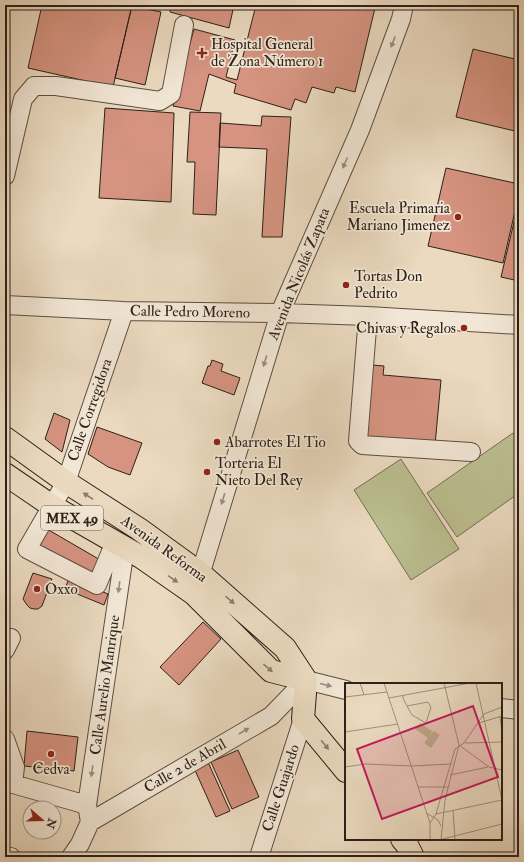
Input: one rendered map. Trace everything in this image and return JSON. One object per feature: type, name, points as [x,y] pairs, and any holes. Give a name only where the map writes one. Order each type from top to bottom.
[{"type":"main road","name":"Avenida Reforma","points":[[5,438],[66,482],[139,529],[197,584],[285,648],[306,680]]},
{"type":"main road","name":"Avenida Reforma","points":[[5,474],[52,506],[127,549],[197,584]]},
{"type":"main road","points":[[306,680],[303,719],[345,770]]},
{"type":"street","name":"Avenida Nicolás Zapata","points":[[197,584],[280,313],[360,130],[401,19],[404,5]]},
{"type":"street","points":[[5,176],[23,99],[34,86],[56,86],[160,101],[171,94],[184,25]]},
{"type":"street","name":"Calle Pedro Moreno","points":[[5,305],[124,311],[368,316],[519,325]]},
{"type":"street","name":"Calle Corregidora","points":[[124,311],[66,482],[27,549],[97,584],[127,549]]},
{"type":"street","points":[[368,316],[358,441],[362,445],[471,452]]},
{"type":"street","name":"Calle Aurelio Manrique","points":[[88,813],[127,549]]},
{"type":"street","points":[[306,680],[345,690]]},
{"type":"street","name":"Calle 2 de Abril","points":[[88,813],[271,716],[306,680]]},
{"type":"street","points":[[502,708],[519,710]]},
{"type":"street","name":"Calle Guajardo","points":[[259,857],[303,719]]},
{"type":"street","points":[[5,739],[15,767],[13,784],[88,813],[80,844],[71,857]]},
{"type":"street","points":[[5,856],[11,857]]},
{"type":"green space","points":[[513,433],[519,442],[519,493],[457,537],[427,493]]},
{"type":"green space","points":[[401,459],[459,549],[411,580],[354,490]]},
{"type":"building","points":[[42,5],[132,5],[113,87],[28,68]]},
{"type":"building","points":[[171,5],[234,5],[229,28],[170,12]]},
{"type":"building","points":[[256,5],[364,5],[375,8],[355,92],[336,87],[334,93],[312,87],[306,103],[295,99],[291,110],[234,93],[236,84],[209,74],[200,111],[173,106],[194,29],[235,40],[226,77],[237,80]]},
{"type":"building","points":[[132,6],[161,12],[145,85],[115,78]]},
{"type":"building","points":[[473,49],[519,60],[519,132],[456,117]]},
{"type":"building","points":[[105,108],[174,113],[171,202],[99,198]]},
{"type":"building","points":[[190,112],[221,113],[216,215],[193,214],[195,162],[187,162]]},
{"type":"building","points":[[262,116],[291,117],[282,237],[262,237],[267,149],[219,147],[220,123],[261,126]]},
{"type":"building","points":[[446,168],[519,184],[519,194],[503,263],[428,246]]},
{"type":"building","points":[[519,201],[519,281],[501,277]]},
{"type":"building","points":[[212,360],[223,364],[221,371],[240,378],[234,395],[202,383],[208,366],[210,366]]},
{"type":"building","points":[[372,365],[384,366],[383,375],[441,380],[435,445],[366,439]]},
{"type":"building","points":[[54,413],[70,420],[62,452],[45,439]]},
{"type":"building","points":[[97,427],[142,443],[130,475],[108,467],[88,454]]},
{"type":"building","points":[[47,529],[102,561],[94,576],[38,545]]},
{"type":"building","name":"Oxxo","points":[[33,573],[52,579],[42,606],[38,609],[30,608],[23,599]]},
{"type":"building","points":[[69,578],[108,594],[104,605],[65,589]]},
{"type":"building","points":[[203,622],[221,639],[179,685],[160,667]]},
{"type":"building","name":"Cedva","points":[[27,731],[78,737],[74,771],[24,766]]},
{"type":"building","points":[[238,750],[259,797],[232,809],[211,762]]},
{"type":"building","points":[[208,762],[230,811],[216,817],[194,768]]},
{"type":"place","name":"Hospital General de Zona Número 1","points":[[202,53]]},
{"type":"place","name":"Escuela Primaria Mariano Jimenez","points":[[458,217]]},
{"type":"place","name":"Tortas Don Pedrito","points":[[346,285]]},
{"type":"place","name":"Chivas y Regalos","points":[[464,328]]},
{"type":"place","name":"Abarrotes El Tio","points":[[217,442]]},
{"type":"place","name":"Torteria El Nieto Del Rey","points":[[207,472]]},
{"type":"place","name":"Oxxo","points":[[37,589]]},
{"type":"place","name":"Cedva","points":[[51,754]]}]
